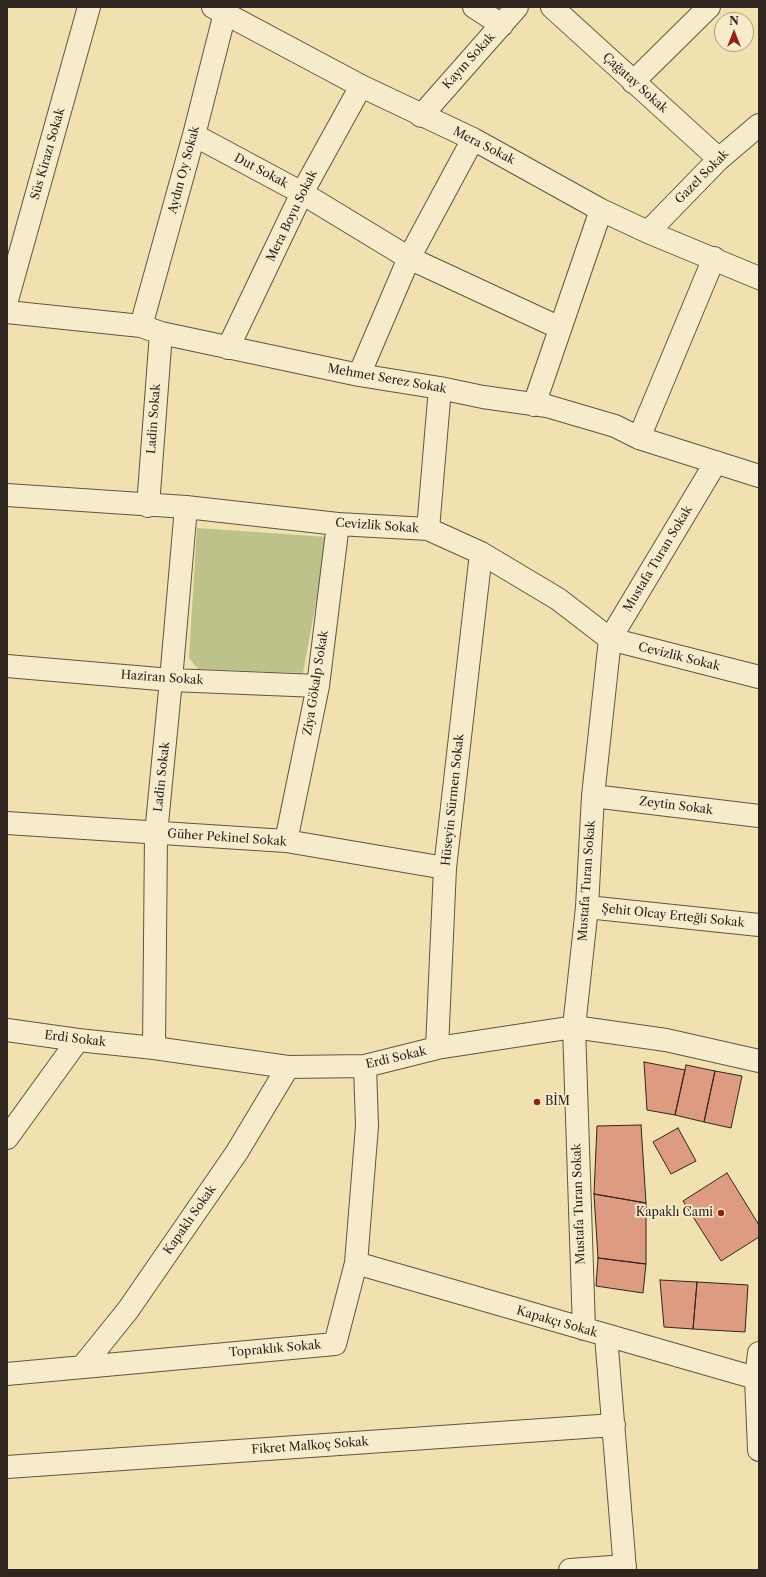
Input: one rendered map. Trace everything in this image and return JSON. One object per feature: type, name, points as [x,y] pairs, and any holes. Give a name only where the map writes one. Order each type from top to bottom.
[{"type":"street","name":"Süs Kirazı Sokak","points":[[7,300],[89,7]]},
{"type":"street","points":[[474,7],[502,25]]},
{"type":"street","name":"Kayın Sokak","points":[[421,116],[517,7]]},
{"type":"street","name":"Çağatay Sokak","points":[[552,7],[633,82],[719,158]]},
{"type":"street","points":[[633,82],[709,7]]},
{"type":"street","name":"Mera Sokak","points":[[219,10],[361,86],[421,116],[473,139],[601,210],[648,232],[714,258],[759,278]]},
{"type":"street","name":"Aydın Oy Sokak","points":[[151,330],[194,135],[219,10]]},
{"type":"street","name":"Mera Boyu Sokak","points":[[228,348],[302,193],[361,86]]},
{"type":"street","name":"Gazel Sokak","points":[[648,232],[719,158],[759,125]]},
{"type":"street","name":"Dut Sokak","points":[[194,135],[302,193],[409,258],[560,328]]},
{"type":"street","points":[[359,375],[409,258],[473,139]]},
{"type":"street","points":[[534,405],[601,210]]},
{"type":"street","points":[[639,438],[714,258]]},
{"type":"street","name":"Mehmet Serez Sokak","points":[[7,312],[151,330],[228,348],[359,375],[440,388],[483,397],[547,406],[615,426],[639,438],[759,476]]},
{"type":"street","name":"Ladin Sokak","points":[[148,506],[151,330]]},
{"type":"street","points":[[428,529],[440,388]]},
{"type":"street","name":"Mustafa Turan Sokak","points":[[584,1330],[574,1027],[587,907],[593,796],[610,639],[716,462]]},
{"type":"street","name":"Cevizlik Sokak","points":[[7,495],[148,506],[186,507],[338,524],[428,529],[481,553],[558,599],[610,639],[759,677]]},
{"type":"street","name":"Ladin Sokak","points":[[154,1048],[156,834],[186,507]]},
{"type":"street","name":"Ziya Gökalp Sokak","points":[[286,841],[318,686],[338,524]]},
{"type":"street","name":"Hüseyin Sürmen Sokak","points":[[437,1048],[446,868],[481,553]]},
{"type":"street","name":"Haziran Sokak","points":[[7,666],[171,680],[318,686]]},
{"type":"street","name":"Zeytin Sokak","points":[[593,796],[759,816]]},
{"type":"street","name":"Güher Pekinel Sokak","points":[[7,823],[156,834],[286,841],[446,868]]},
{"type":"street","name":"Şehit Olcay Erteğli Sokak","points":[[587,907],[759,925]]},
{"type":"street","name":"Erdi Sokak","points":[[7,1030],[78,1040],[154,1048],[288,1067],[365,1066],[437,1048],[574,1027],[666,1040],[759,1061]]},
{"type":"street","points":[[7,1138],[78,1040]]},
{"type":"street","name":"Topraklık Sokak","points":[[7,1374],[334,1344],[356,1263],[367,1126],[365,1066]]},
{"type":"street","name":"Kapaklı Sokak","points":[[82,1367],[128,1310],[232,1159],[288,1067]]},
{"type":"street","name":"Kapakçı Sokak","points":[[356,1263],[757,1379]]},
{"type":"street","points":[[570,1570],[625,1568],[606,1336]]},
{"type":"street","points":[[759,1353],[757,1379],[759,1450]]},
{"type":"street","name":"Fikret Malkoç Sokak","points":[[7,1467],[614,1425]]},
{"type":"green space","points":[[197,528],[328,537],[303,673],[198,669],[189,658]]},
{"type":"building","points":[[644,1062],[685,1070],[675,1115],[647,1110]]},
{"type":"building","points":[[686,1065],[715,1071],[704,1122],[675,1115]]},
{"type":"building","points":[[715,1071],[742,1076],[731,1128],[704,1122]]},
{"type":"building","points":[[641,1125],[646,1203],[594,1194],[597,1126]]},
{"type":"building","points":[[678,1128],[696,1161],[671,1174],[653,1142]]},
{"type":"building","name":"Kapaklı Cami","points":[[727,1173],[759,1225],[759,1237],[721,1261],[683,1201]]},
{"type":"building","points":[[594,1194],[646,1203],[646,1264],[598,1258]]},
{"type":"building","points":[[598,1258],[646,1264],[643,1293],[596,1286]]},
{"type":"building","points":[[660,1280],[697,1282],[693,1329],[664,1327]]},
{"type":"building","points":[[697,1282],[748,1285],[745,1332],[693,1329]]},
{"type":"place","name":"BİM","points":[[537,1102]]},
{"type":"place","name":"Kapaklı Cami","points":[[721,1213]]}]
